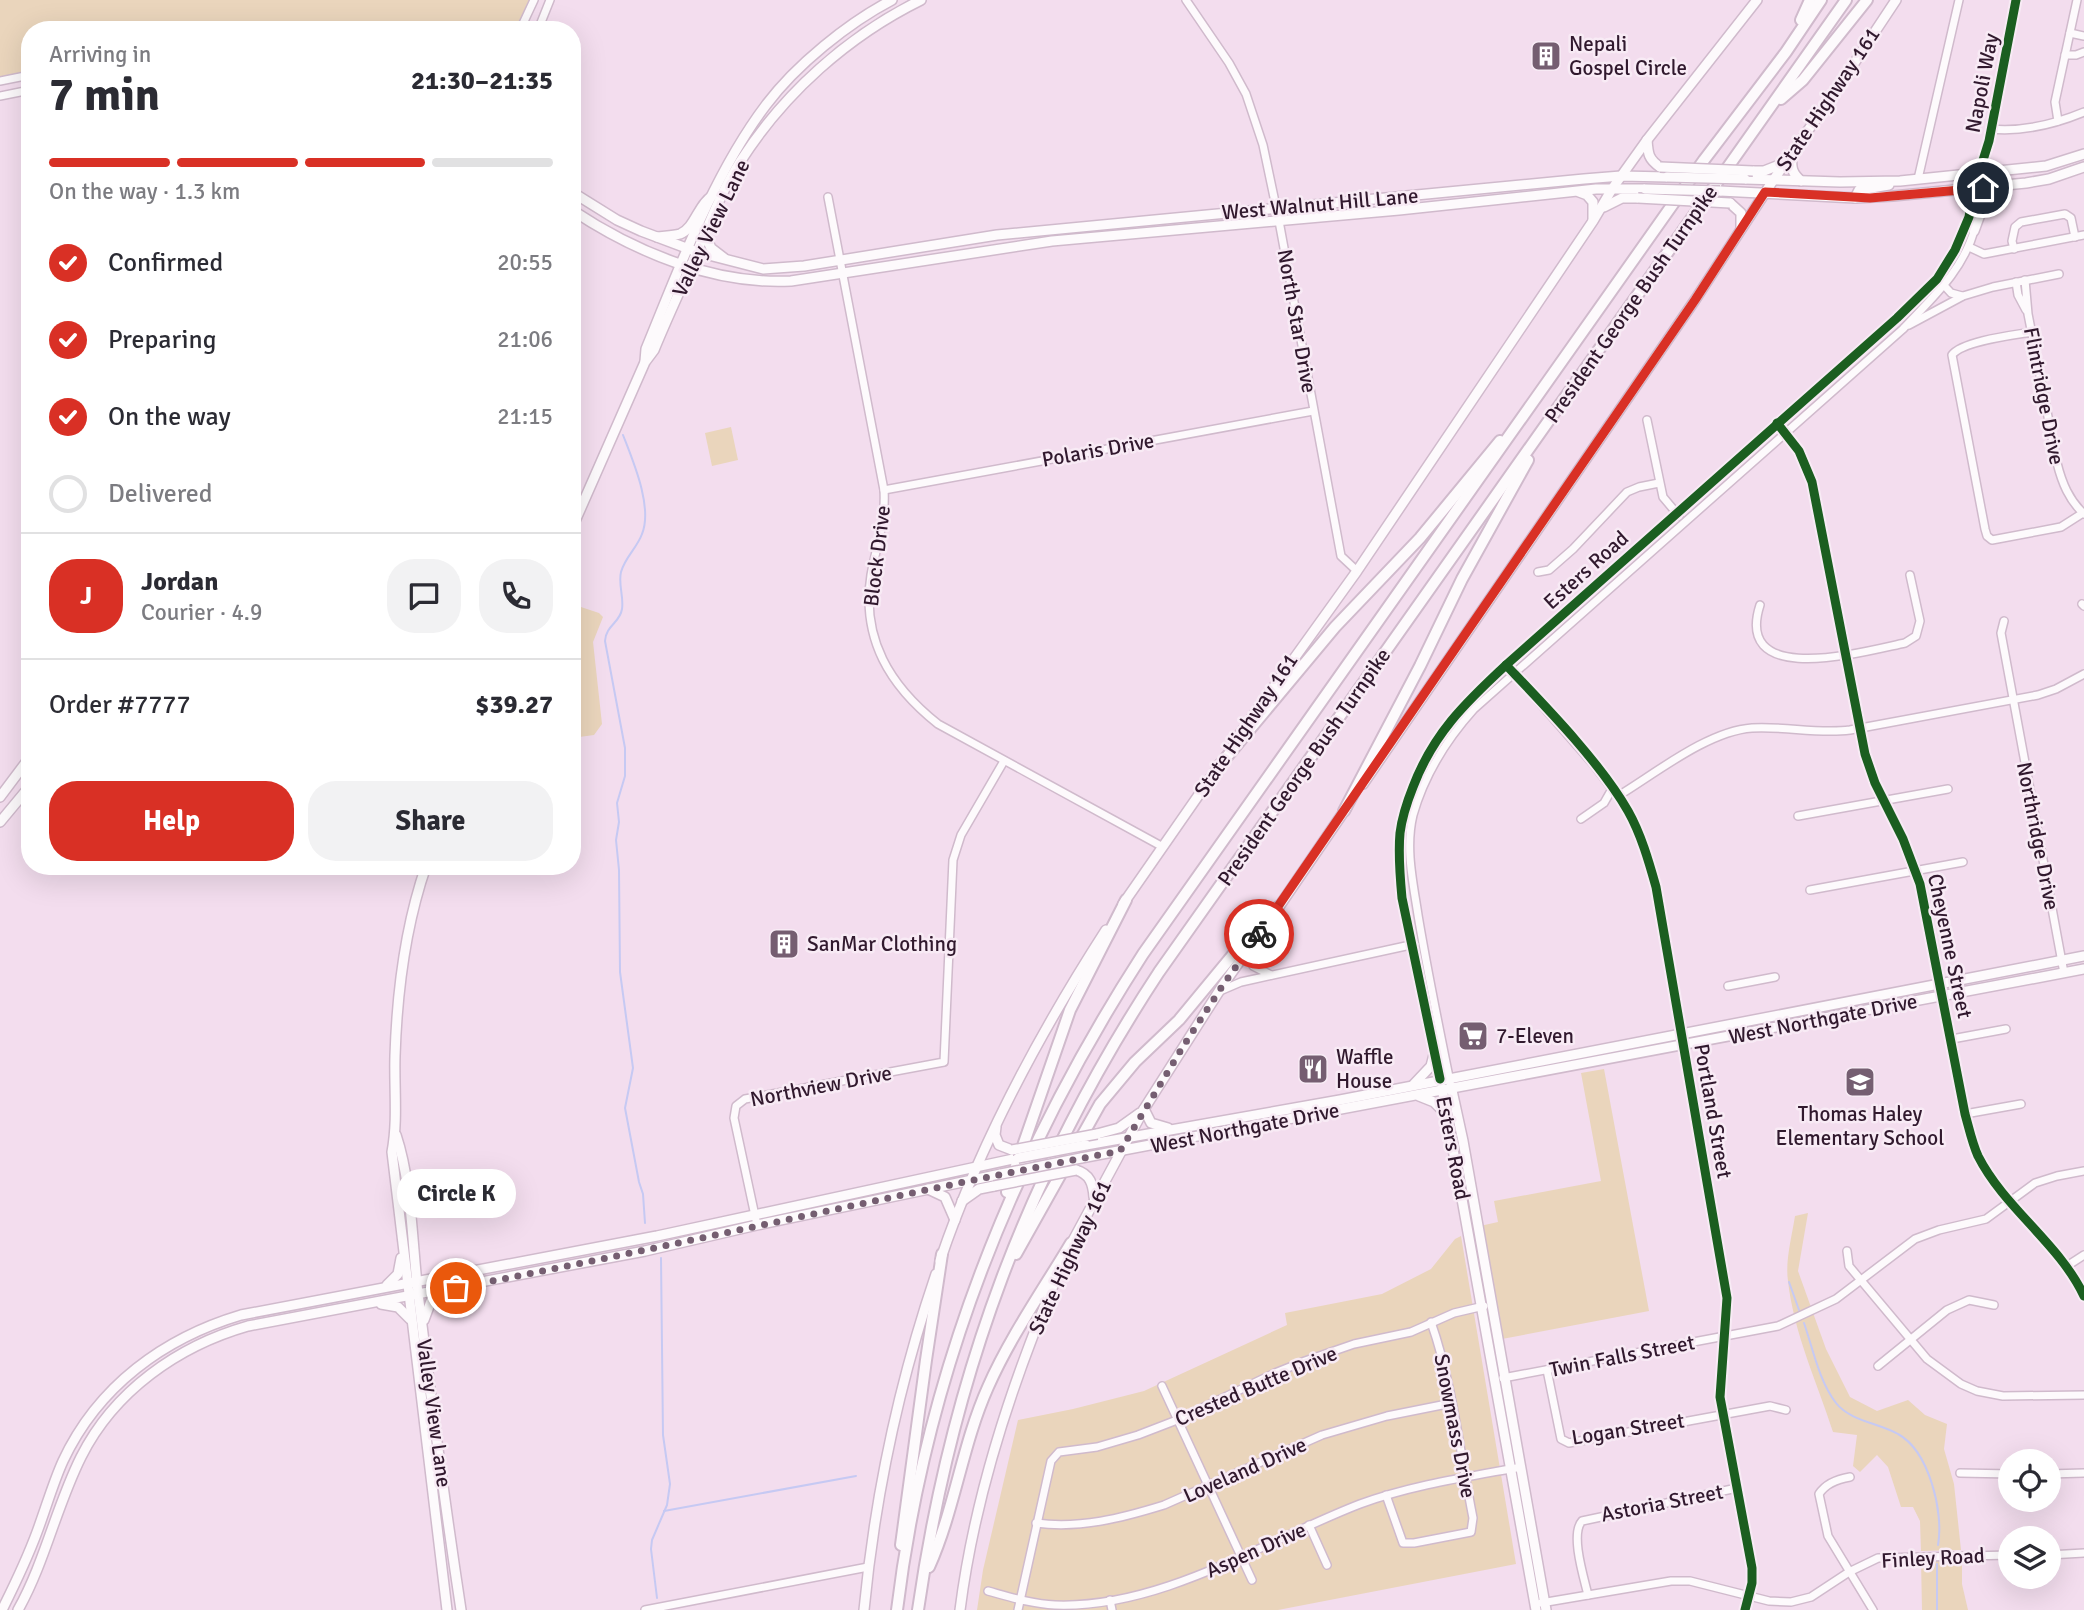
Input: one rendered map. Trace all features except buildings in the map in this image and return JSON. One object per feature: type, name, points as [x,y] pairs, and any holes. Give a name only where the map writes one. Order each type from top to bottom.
[{"type":"highway","points":[[1786,52],[1810,0]]},
{"type":"highway","name":"President George Bush Turnpike","points":[[898,1610],[916,1496],[931,1430],[966,1314],[995,1235],[1051,1110],[1079,1058],[1121,988],[1704,160],[1786,52],[1821,0]]},
{"type":"highway","name":"President George Bush Turnpike","points":[[918,1610],[949,1446],[974,1356],[1000,1282],[1033,1198],[1069,1124],[1137,1006],[1846,0]]},
{"type":"highway","points":[[1768,109],[1803,80],[1867,0]]},
{"type":"highway","points":[[1220,765],[1335,627],[1420,538],[1479,463],[1528,411]]},
{"type":"highway","points":[[1344,811],[1462,579],[1546,424]]},
{"type":"highway","points":[[995,1235],[1011,1180],[1070,1010],[1126,900]]},
{"type":"highway","points":[[1000,1282],[1100,1104],[1128,1070],[1179,1020],[1241,945],[1278,907]]},
{"type":"highway","points":[[922,1582],[942,1537],[987,1389],[1009,1346],[1071,1243]]},
{"type":"highway","points":[[900,1594],[902,1528],[942,1254]]},
{"type":"main road","name":"Valley View Lane","points":[[645,362],[646,349],[686,265],[713,195],[764,107],[779,89],[840,34],[892,0]]},
{"type":"main road","name":"Valley View Lane","points":[[692,251],[705,233],[745,154],[764,128],[828,60],[894,13],[920,0]]},
{"type":"main road","name":"State Highway 161","points":[[863,1610],[881,1482],[914,1337],[975,1166],[1069,987],[1244,726],[1357,570],[1621,176],[1757,0]]},
{"type":"main road","name":"State Highway 161","points":[[960,1610],[971,1547],[995,1449],[1035,1328],[1071,1243],[1144,1109],[1218,992],[1695,300],[1896,0]]},
{"type":"main road","points":[[1647,140],[1651,161],[1660,167],[1753,171],[1774,169],[1786,162]]},
{"type":"main road","points":[[1792,154],[1791,167],[1794,176],[1801,181]]},
{"type":"main road","name":"West Walnut Hill Lane","points":[[581,197],[617,220],[656,237],[692,251],[763,268],[840,260],[1046,230],[1621,176],[1900,181],[2046,166],[2084,154]]},
{"type":"main road","name":"West Walnut Hill Lane","points":[[581,215],[631,244],[686,265],[712,273],[766,282],[1047,242],[1578,191],[1738,191],[1855,198],[2003,186],[2049,178],[2084,167]]},
{"type":"main road","points":[[1855,198],[1859,190],[1888,186],[1900,181]]},
{"type":"main road","points":[[1974,230],[1986,198],[2003,186]]},
{"type":"main road","points":[[1504,187],[1505,198]]},
{"type":"main road","points":[[1578,191],[1593,202],[1593,221]]},
{"type":"main road","points":[[656,237],[680,234],[704,201],[713,195]]},
{"type":"main road","points":[[1601,209],[1622,198],[1730,203],[1741,213],[1741,229]]},
{"type":"main road","points":[[1150,220],[1151,232]]},
{"type":"main road","points":[[1046,230],[1047,242]]},
{"type":"main road","points":[[705,233],[707,243],[712,248],[721,256],[739,264]]},
{"type":"main road","name":"Valley View Lane","points":[[581,508],[645,362],[654,351],[682,285],[686,265]]},
{"type":"main road","points":[[682,285],[698,275],[712,273]]},
{"type":"main road","points":[[0,797],[21,769]]},
{"type":"main road","points":[[0,822],[21,797]]},
{"type":"main road","name":"Valley View Lane","points":[[423,875],[411,919],[400,983],[394,1062],[396,1134],[392,1152],[402,1246],[412,1282],[411,1321],[447,1610]]},
{"type":"main road","name":"West Northgate Drive","points":[[2,1610],[24,1565],[64,1461],[88,1419],[127,1375],[148,1359],[181,1338],[218,1322],[241,1315],[384,1287],[928,1189],[1341,1105],[1413,1084],[2084,956]]},
{"type":"main road","name":"West Northgate Drive","points":[[18,1610],[33,1580],[80,1458],[112,1410],[156,1369],[221,1334],[247,1326],[688,1242],[756,1220],[975,1166],[1175,1128],[1418,1096],[2084,969]]},
{"type":"main road","points":[[1782,1014],[1784,1026]]},
{"type":"main road","points":[[1413,1084],[1431,1066],[1435,1051]]},
{"type":"main road","points":[[1566,1055],[1571,1066]]},
{"type":"main road","name":"Esters Road","points":[[1445,1078],[1540,1607]]},
{"type":"main road","name":"Esters Road","points":[[1447,1090],[1447,1116],[1487,1306]]},
{"type":"main road","points":[[1418,1096],[1435,1102],[1447,1116]]},
{"type":"main road","points":[[997,1122],[995,1135],[999,1145],[1012,1150],[1119,1128],[1144,1109],[1151,1123],[1175,1128]]},
{"type":"main road","name":"Valley View Lane","points":[[396,1134],[402,1152],[416,1260],[412,1282]]},
{"type":"main road","points":[[962,1201],[979,1189],[1076,1170],[1088,1176],[1093,1185],[1094,1199]]},
{"type":"main road","points":[[928,1189],[947,1200],[955,1221]]},
{"type":"main road","points":[[384,1287],[398,1274],[402,1246]]},
{"type":"main road","points":[[581,1251],[583,1263]]},
{"type":"main road","points":[[416,1260],[429,1273],[461,1274]]},
{"type":"main road","points":[[422,1324],[431,1301],[445,1290]]},
{"type":"main road","name":"Valley View Lane","points":[[413,1296],[422,1324],[461,1610]]},
{"type":"main road","points":[[372,1303],[398,1307],[405,1311],[411,1321]]},
{"type":"main road","points":[[218,1322],[221,1334]]},
{"type":"main road","points":[[39,1527],[52,1531]]},
{"type":"street","points":[[524,21],[534,0]]},
{"type":"street","points":[[542,21],[550,0]]},
{"type":"street","name":"North Star Drive","points":[[1186,0],[1229,63],[1246,94],[1263,145],[1277,207],[1340,556],[1357,570]]},
{"type":"street","points":[[1918,179],[1959,0]]},
{"type":"street","name":"Napoli Way","points":[[1980,173],[2016,0]]},
{"type":"street","points":[[2058,121],[2055,102],[2077,0]]},
{"type":"street","points":[[530,9],[545,15]]},
{"type":"street","points":[[2070,33],[2084,36]]},
{"type":"street","points":[[2065,55],[2076,55],[2084,51]]},
{"type":"street","points":[[0,81],[21,77]]},
{"type":"street","points":[[0,96],[21,92]]},
{"type":"street","points":[[1991,129],[2007,131],[2032,127],[2084,112]]},
{"type":"street","name":"Esters Road","points":[[1445,1078],[1410,853],[1414,814],[1425,781],[1440,754],[1461,723],[1514,673],[1903,329],[1945,285],[1969,247],[1974,230],[1980,173]]},
{"type":"street","name":"Esters Road","points":[[1445,1078],[1435,1051],[1402,898],[1400,874],[1400,833],[1404,813],[1421,766],[1444,727],[1461,707],[1506,665],[1848,362],[1937,279],[1963,233],[1979,189]]},
{"type":"street","name":"Block Drive","points":[[828,197],[884,491],[884,512],[871,576],[869,611],[882,657],[895,682],[917,707],[938,724],[1163,847]]},
{"type":"street","points":[[2014,248],[2012,241],[2015,227],[2021,222],[2065,214],[2071,218],[2075,237]]},
{"type":"street","points":[[1969,247],[1983,254],[2084,235]]},
{"type":"street","points":[[1903,329],[1962,296],[2059,274]]},
{"type":"street","points":[[1937,279],[1951,293],[1962,296]]},
{"type":"street","name":"Flintridge Drive","points":[[2025,280],[2028,314],[2057,463],[2062,483],[2083,513]]},
{"type":"street","name":"Flintridge Drive","points":[[2015,282],[2018,295],[2028,314]]},
{"type":"street","points":[[2032,332],[1971,344],[1955,350],[1952,355],[1987,536],[1992,540],[2061,527],[2073,522],[2083,513]]},
{"type":"street","points":[[1848,362],[1855,370]]},
{"type":"street","name":"Polaris Drive","points":[[884,491],[1313,411]]},
{"type":"street","points":[[1647,419],[1663,497],[1684,523]]},
{"type":"street","name":"Cheyenne Street","points":[[1777,423],[1799,451],[1812,482],[1859,729],[1868,765],[1903,839],[1924,899],[1970,1134],[1979,1157],[2011,1200],[2067,1266],[2084,1296]]},
{"type":"street","points":[[1538,572],[1549,570],[1557,563],[1627,492],[1659,483]]},
{"type":"street","points":[[1760,605],[1756,618],[1760,641],[1765,649],[1774,654],[1807,658],[1846,655],[1905,643],[1916,636],[1920,621],[1910,575]]},
{"type":"street","name":"Northridge Drive","points":[[2004,621],[2001,634],[2012,700],[2064,973]]},
{"type":"street","name":"Portland Street","points":[[1506,665],[1586,755],[1618,796],[1636,827],[1650,868],[1682,1033],[1727,1298],[1720,1396],[1752,1568],[1745,1610]]},
{"type":"street","points":[[1618,796],[1712,738],[1730,731],[1753,728],[1830,732],[1859,729],[2012,700],[2056,689],[2084,674]]},
{"type":"street","name":"Northview Drive","points":[[756,1220],[734,1118],[736,1106],[745,1099],[944,1062],[953,860],[961,835],[1004,761]]},
{"type":"street","points":[[1581,819],[1604,803],[1612,789]]},
{"type":"street","points":[[1798,816],[1948,789]]},
{"type":"street","points":[[1404,813],[1414,814]]},
{"type":"street","points":[[1810,890],[1963,862]]},
{"type":"street","points":[[1256,938],[1250,955],[1254,966],[1272,975]]},
{"type":"street","points":[[1218,992],[1241,982],[1423,943]]},
{"type":"street","points":[[1728,986],[1775,977]]},
{"type":"street","points":[[1952,1039],[2006,1029]]},
{"type":"street","points":[[1965,1114],[2021,1104]]},
{"type":"street","name":"Twin Falls Street","points":[[1499,1379],[1778,1326],[1836,1299],[1915,1239],[1986,1219],[2024,1189],[2045,1179],[2084,1171]]},
{"type":"street","points":[[1846,1251],[1849,1266],[1927,1359],[1961,1384],[1977,1391],[2003,1396],[2084,1395]]},
{"type":"street","points":[[2067,1266],[2084,1255]]},
{"type":"street","points":[[1878,1366],[1947,1310],[1969,1300],[1994,1304]]},
{"type":"street","name":"Crested Butte Drive","points":[[1036,1523],[1051,1461],[1059,1452],[1097,1447],[1139,1435],[1295,1365],[1353,1344],[1411,1332],[1454,1313],[1487,1306]]},
{"type":"street","name":"Snowmass Drive","points":[[1386,1495],[1403,1543],[1471,1532],[1473,1518],[1452,1402],[1442,1354],[1431,1322]]},
{"type":"street","name":"Logan Street","points":[[1547,1370],[1561,1439],[1569,1443],[1723,1413]]},
{"type":"street","points":[[1162,1386],[1252,1580]]},
{"type":"street","name":"Loveland Drive","points":[[1036,1523],[1059,1526],[1112,1520],[1164,1505],[1335,1431],[1452,1402]]},
{"type":"street","points":[[1723,1413],[1770,1406],[1786,1410]]},
{"type":"street","name":"Aspen Drive","points":[[988,1591],[1020,1600],[1054,1605],[1110,1600],[1188,1580],[1309,1525],[1386,1495],[1516,1468]]},
{"type":"street","points":[[1960,1473],[1998,1474]]},
{"type":"street","points":[[2061,1474],[2084,1473]]},
{"type":"street","points":[[1850,1477],[1822,1488],[1819,1494],[1828,1536],[1873,1610]]},
{"type":"street","name":"Astoria Street","points":[[1588,1595],[1576,1536],[1577,1526],[1582,1521],[1737,1488]]},
{"type":"street","points":[[1018,1610],[1036,1523]]},
{"type":"street","points":[[1309,1525],[1327,1564]]},
{"type":"street","points":[[2061,1554],[2084,1553]]},
{"type":"street","name":"Finley Road","points":[[1540,1607],[1588,1595],[1671,1581],[1690,1581],[1782,1603],[1805,1600],[1849,1572],[1878,1558],[1998,1555]]},
{"type":"street","points":[[645,1610],[868,1567]]},
{"type":"street","points":[[1110,1600],[1112,1610]]},
{"type":"shaded area","points":[[0,0],[530,0],[520,21],[21,21],[21,74],[0,78]]},
{"type":"shaded area","points":[[731,427],[738,460],[712,466],[705,433]]},
{"type":"shaded area","points":[[581,607],[603,617],[593,642],[602,724],[594,735],[581,737]]},
{"type":"shaded area","points":[[1604,1069],[1649,1311],[1502,1339],[1480,1226],[1498,1222],[1494,1201],[1601,1181],[1581,1073]]},
{"type":"shaded area","points":[[1808,1213],[1798,1271],[1826,1349],[1850,1397],[1877,1411],[1908,1400],[1925,1415],[1947,1424],[1944,1449],[1954,1484],[1961,1550],[1921,1551],[1920,1521],[1913,1507],[1901,1507],[1888,1467],[1877,1455],[1860,1472],[1853,1466],[1857,1435],[1833,1432],[1795,1320],[1787,1273],[1795,1216]]},
{"type":"shaded area","points":[[1461,1236],[1516,1564],[1278,1610],[977,1610],[983,1570],[1018,1420],[1144,1391],[1287,1325],[1285,1313],[1382,1294],[1431,1269],[1455,1239]]},
{"type":"shaded area","points":[[1921,1560],[1962,1560],[1962,1584],[1968,1610],[1922,1610]]},
{"type":"waterway","points":[[623,435],[640,484],[645,523],[640,539],[621,572],[621,614],[608,631],[605,641],[625,748],[625,776],[617,803],[619,822],[616,840],[620,972],[633,1068],[625,1108],[643,1194],[645,1223]]},
{"type":"waterway","points":[[657,1598],[652,1540],[667,1505],[670,1484],[663,1435],[661,1258]]},
{"type":"waterway","points":[[1789,1282],[1799,1310]]},
{"type":"waterway","points":[[1804,1323],[1821,1375],[1836,1403],[1849,1414],[1898,1434],[1909,1442],[1918,1454],[1926,1468],[1936,1500],[1939,1516],[1938,1545]]},
{"type":"waterway","points":[[664,1511],[856,1476]]},
{"type":"waterway","points":[[1937,1564],[1937,1610]]},
{"type":"cycle path","points":[[1440,1079],[1402,898],[1399,858],[1400,833],[1405,810],[1430,751],[1464,706],[1506,665],[1897,318],[1937,279],[1955,250],[1969,217],[1974,189],[1989,141],[2016,0]]},
{"type":"cycle path","points":[[1777,423],[1799,451],[1812,482],[1865,754],[1920,884],[1965,1114],[1974,1146],[2002,1193],[2061,1259],[2084,1296]]},
{"type":"cycle path","points":[[1506,665],[1571,735],[1616,792],[1637,829],[1656,887],[1727,1298],[1720,1397],[1752,1568],[1752,1583],[1745,1610]]},
{"type":"way so far","points":[[456,1288],[660,1248],[757,1224],[969,1180],[1120,1151],[1184,1045],[1259,934]]},
{"type":"place","name":"Nepali Gospel Circle","points":[[1546,56]]},
{"type":"place","name":"SanMar Clothing","points":[[784,944]]},
{"type":"place","name":"7-Eleven","points":[[1473,1036]]},
{"type":"place","name":"Waffle House","points":[[1313,1069]]},
{"type":"place","name":"Thomas Haley Elementary School","points":[[1860,1082]]},
{"type":"place","name":"Circle K","points":[[456,1288]]},
{"type":"route","points":[[1259,934],[1695,300],[1765,192],[1870,198],[1983,188]]}]
